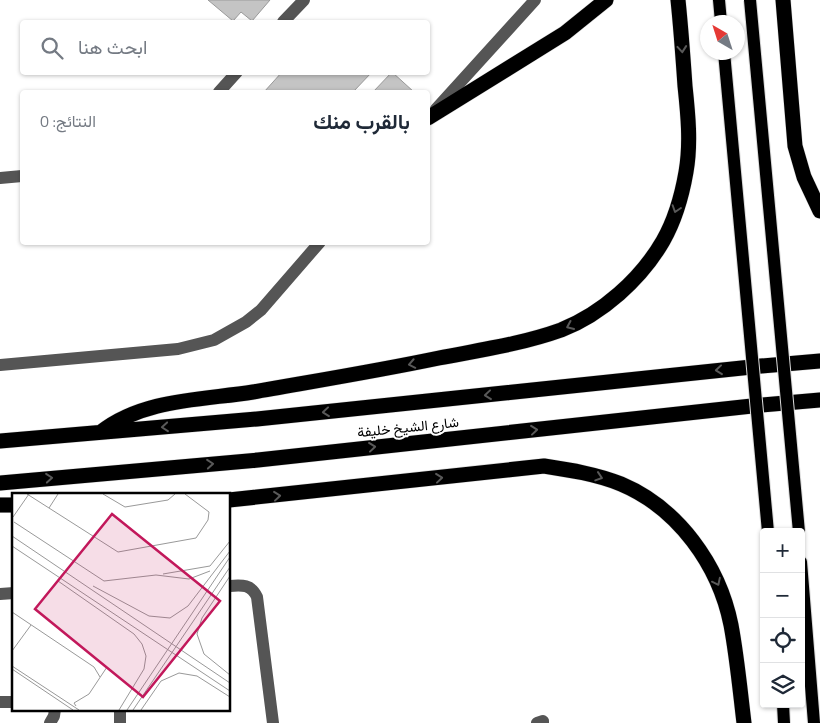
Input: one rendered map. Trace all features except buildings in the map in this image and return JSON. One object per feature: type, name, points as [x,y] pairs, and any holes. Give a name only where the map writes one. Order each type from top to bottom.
[{"type":"highway","points":[[430,117],[565,33],[606,0]]},
{"type":"highway","points":[[101,432],[122,418],[166,405],[374,371],[504,345],[547,334],[576,323],[610,300],[635,278],[654,255],[667,232],[682,194],[687,169],[688,140],[678,0]]},
{"type":"highway","points":[[783,0],[796,146],[804,177],[820,211]]},
{"type":"highway","name":"شارع الشيخ خليفة","points":[[0,441],[257,419],[820,361]]},
{"type":"highway","name":"شارع الشيخ خليفة","points":[[0,483],[258,460],[820,400]]},
{"type":"highway","points":[[230,500],[544,466],[586,472],[622,485],[651,501],[683,527],[708,564],[721,591],[731,624],[744,723]]},
{"type":"main road","points":[[719,0],[720,15]]},
{"type":"main road","points":[[750,0],[799,528]]},
{"type":"main road","points":[[725,60],[768,528]]},
{"type":"main road","points":[[802,573],[814,723]]},
{"type":"main road","points":[[782,708],[784,723]]},
{"type":"street","points":[[285,20],[304,0]]},
{"type":"street","points":[[430,116],[535,0]]},
{"type":"street","points":[[221,90],[234,75]]},
{"type":"street","points":[[0,178],[20,176]]},
{"type":"street","points":[[0,366],[178,349],[214,340],[246,322],[261,310],[317,245]]},
{"type":"street","points":[[230,586],[246,585],[251,588],[257,597],[273,723]]},
{"type":"street","points":[[50,723],[55,710]]},
{"type":"street","points":[[120,710],[120,723]]}]
